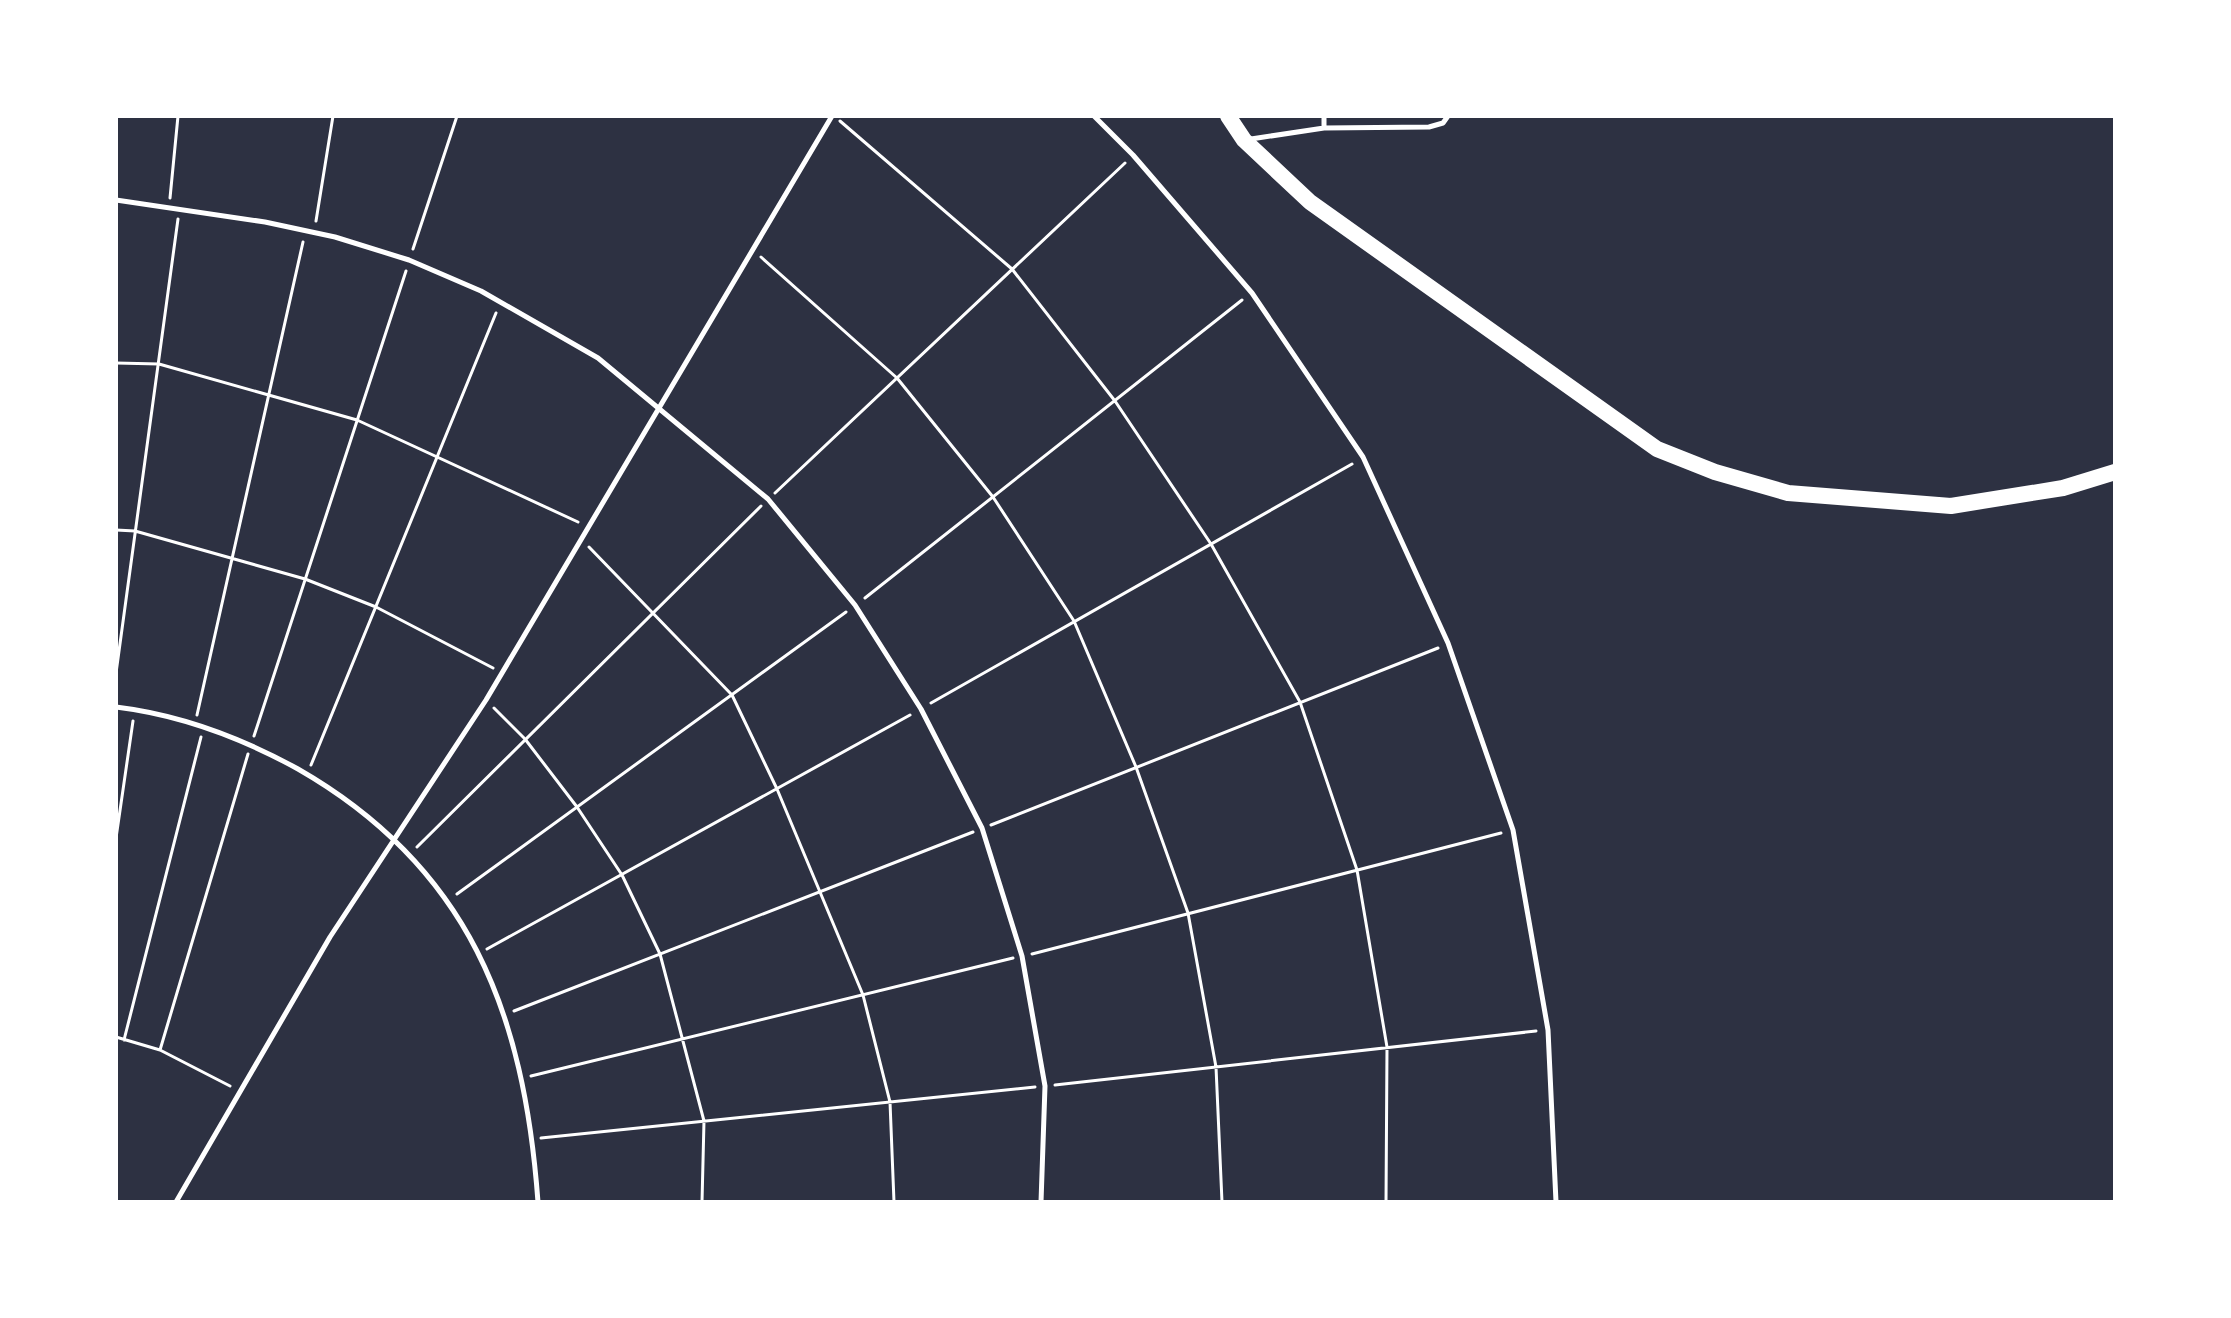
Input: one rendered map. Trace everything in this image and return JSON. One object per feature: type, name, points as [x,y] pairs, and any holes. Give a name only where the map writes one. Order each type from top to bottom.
[{"type":"main road","points":[[1228,116],[1244,140],[1310,202],[1657,449],[1715,472],[1788,493],[1951,506],[2063,488],[2115,472]]},
{"type":"lane","points":[[176,1202],[391,840],[486,700],[833,116]]},
{"type":"lane","points":[[1094,116],[1133,155],[1252,293],[1363,457],[1448,643],[1513,830],[1548,1030],[1556,1202]]},
{"type":"lane","points":[[1324,116],[1324,128]]},
{"type":"lane","points":[[1244,140],[1324,128],[1429,127],[1443,123],[1448,116]]},
{"type":"lane","points":[[116,200],[169,206],[305,231],[409,260],[500,302],[598,358],[659,405],[768,499],[855,605],[921,709],[982,828],[1022,956],[1045,1086],[1041,1202]]},
{"type":"lane","points":[[116,707],[204,725],[251,743],[371,817],[391,840],[411,853],[448,901],[480,953],[523,1078],[534,1139],[538,1202]]},
{"type":"path","points":[[169,206],[178,116]]},
{"type":"path","points":[[314,233],[333,116]]},
{"type":"path","points":[[160,1050],[251,743],[457,116]]},
{"type":"path","points":[[833,116],[1012,269],[1115,401],[1211,544],[1300,702],[1357,870],[1387,1047],[1386,1202]]},
{"type":"path","points":[[116,673],[180,208]]},
{"type":"path","points":[[195,723],[305,231]]},
{"type":"path","points":[[752,249],[897,378],[993,497],[1074,621],[1136,767],[1188,913],[1216,1067],[1222,1202]]},
{"type":"path","points":[[307,775],[500,302]]},
{"type":"path","points":[[116,363],[159,364],[357,420],[588,526]]},
{"type":"path","points":[[116,530],[135,531],[305,579],[376,607],[502,672]]},
{"type":"path","points":[[580,538],[732,695],[777,789],[863,995],[890,1102],[894,1202]]},
{"type":"path","points":[[486,700],[525,739],[577,807],[622,875],[660,954],[704,1121],[702,1202]]},
{"type":"path","points":[[116,838],[134,709]]},
{"type":"path","points":[[124,1040],[204,725]]},
{"type":"path","points":[[116,1037],[160,1050],[241,1091]]}]
